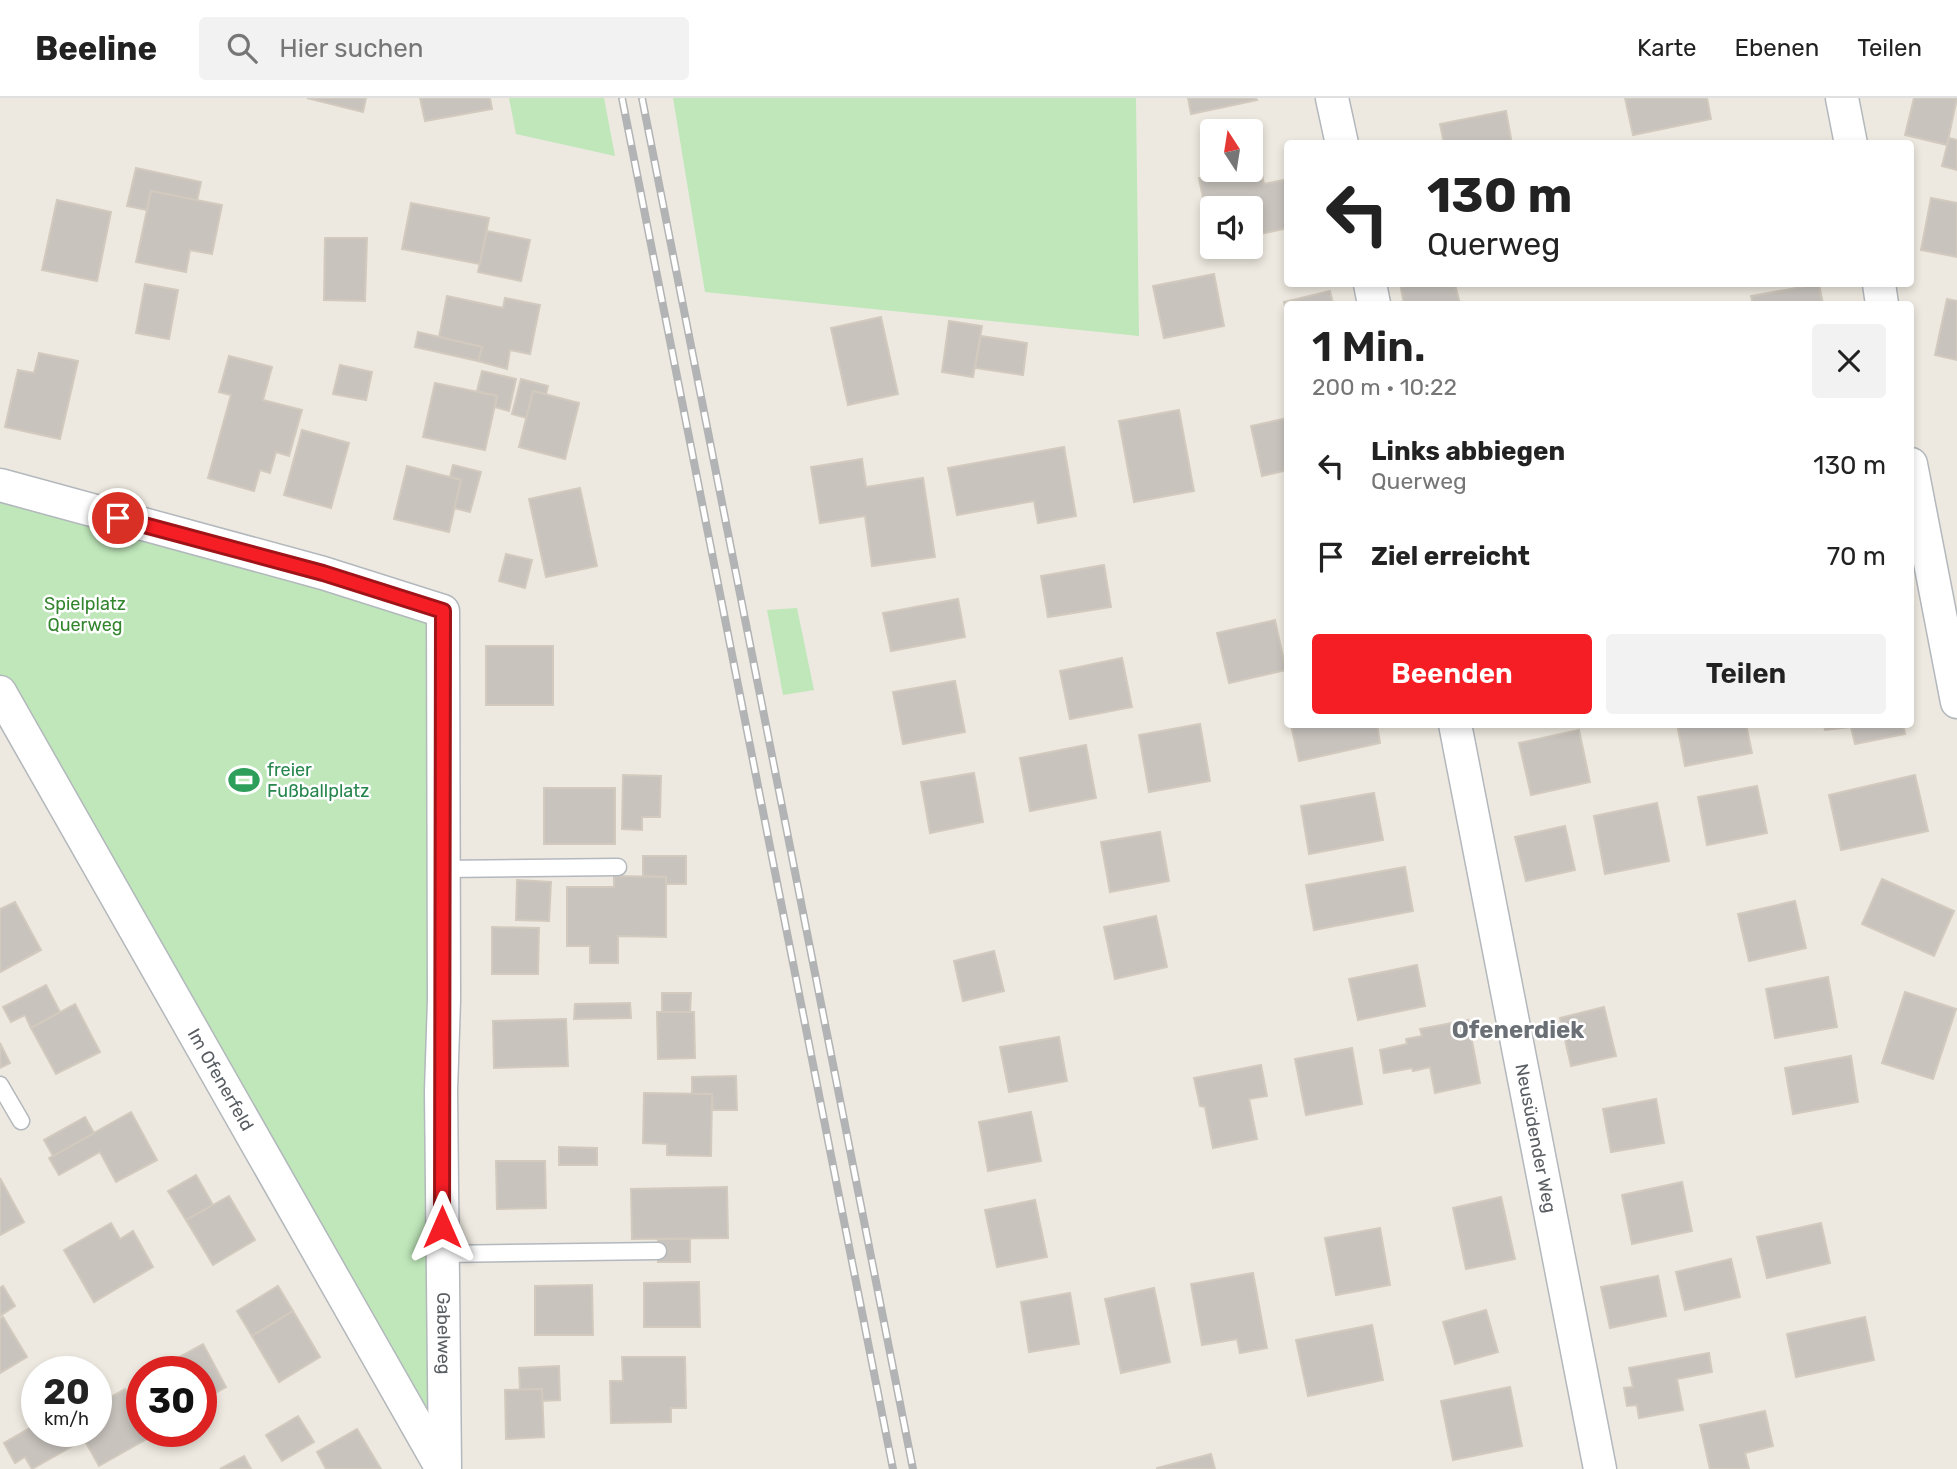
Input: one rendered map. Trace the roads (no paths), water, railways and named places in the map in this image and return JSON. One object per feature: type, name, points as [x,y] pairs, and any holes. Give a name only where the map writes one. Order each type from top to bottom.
[{"type":"street","points":[[1332,98],[1341,140]]},
{"type":"street","points":[[1842,98],[1850,140]]},
{"type":"street","points":[[1914,480],[1957,702]]},
{"type":"street","name":"Gabelweg","points":[[0,485],[323,573],[443,611],[443,1469]]},
{"type":"street","name":"Im Ofenerfeld","points":[[4,710],[443,1469]]},
{"type":"street","name":"Neusüdender Weg","points":[[1456,728],[1600,1469]]},
{"type":"lane","points":[[443,870],[618,867]]},
{"type":"lane","points":[[0,1085],[21,1121]]},
{"type":"lane","points":[[443,1254],[658,1251]]},
{"type":"railway","points":[[622,98],[893,1469]]},
{"type":"railway","points":[[642,98],[913,1469]]},
{"type":"place","name":"freier Fußballplatz","points":[[244,780]]},
{"type":"district","name":"Ofenerdiek","points":[[1518,1030]]},
{"type":"park label","name":"Spielplatz Querweg","points":[[85,614]]}]
